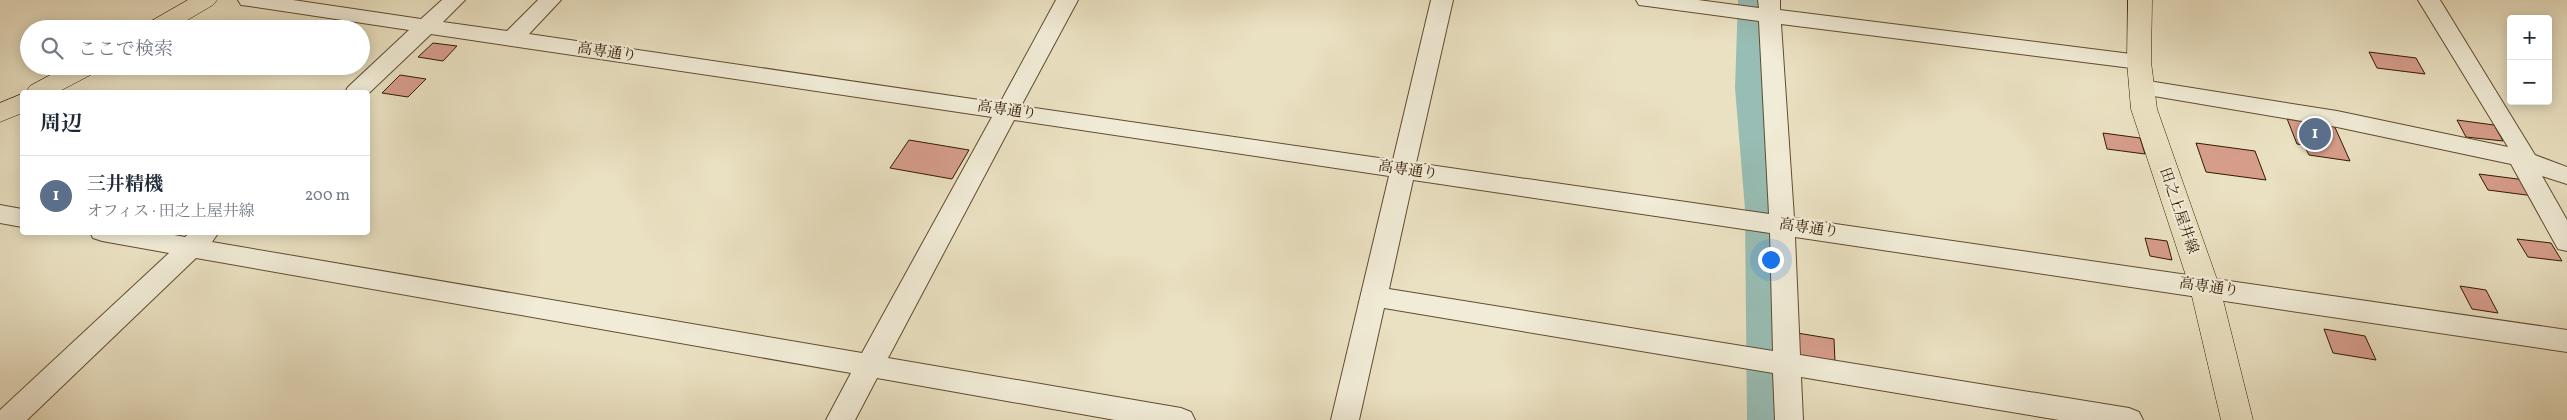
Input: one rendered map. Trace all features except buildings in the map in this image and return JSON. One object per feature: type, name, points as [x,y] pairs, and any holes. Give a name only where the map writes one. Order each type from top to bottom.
[{"type":"main road","points":[[170,20],[205,0]]},
{"type":"main road","name":"田之上屋井線","points":[[2140,0],[2141,75],[2144,108],[2205,288],[2237,420]]},
{"type":"main road","points":[[43,90],[70,75]]},
{"type":"main road","points":[[0,114],[20,103]]},
{"type":"street","name":"高専通り","points":[[249,0],[2567,341]]},
{"type":"street","points":[[358,90],[454,0]]},
{"type":"street","points":[[512,39],[550,0]]},
{"type":"street","points":[[840,420],[1067,0]]},
{"type":"street","points":[[1345,420],[1401,170],[1442,0]]},
{"type":"street","points":[[1647,0],[1769,8],[2141,75],[2520,158],[2567,176]]},
{"type":"street","points":[[2429,0],[2524,154],[2520,158]]},
{"type":"street","points":[[1769,8],[1789,420]]},
{"type":"street","points":[[2520,158],[2567,242]]},
{"type":"street","points":[[0,214],[20,218]]},
{"type":"street","points":[[138,235],[199,240],[870,365],[1181,420]]},
{"type":"street","points":[[8,420],[199,240]]},
{"type":"street","points":[[1372,296],[2129,420]]},
{"type":"waterway","points":[[1754,0],[1753,88],[1764,209],[1769,420]]},
{"type":"place","name":"三井精機","points":[[2315,134]]}]
